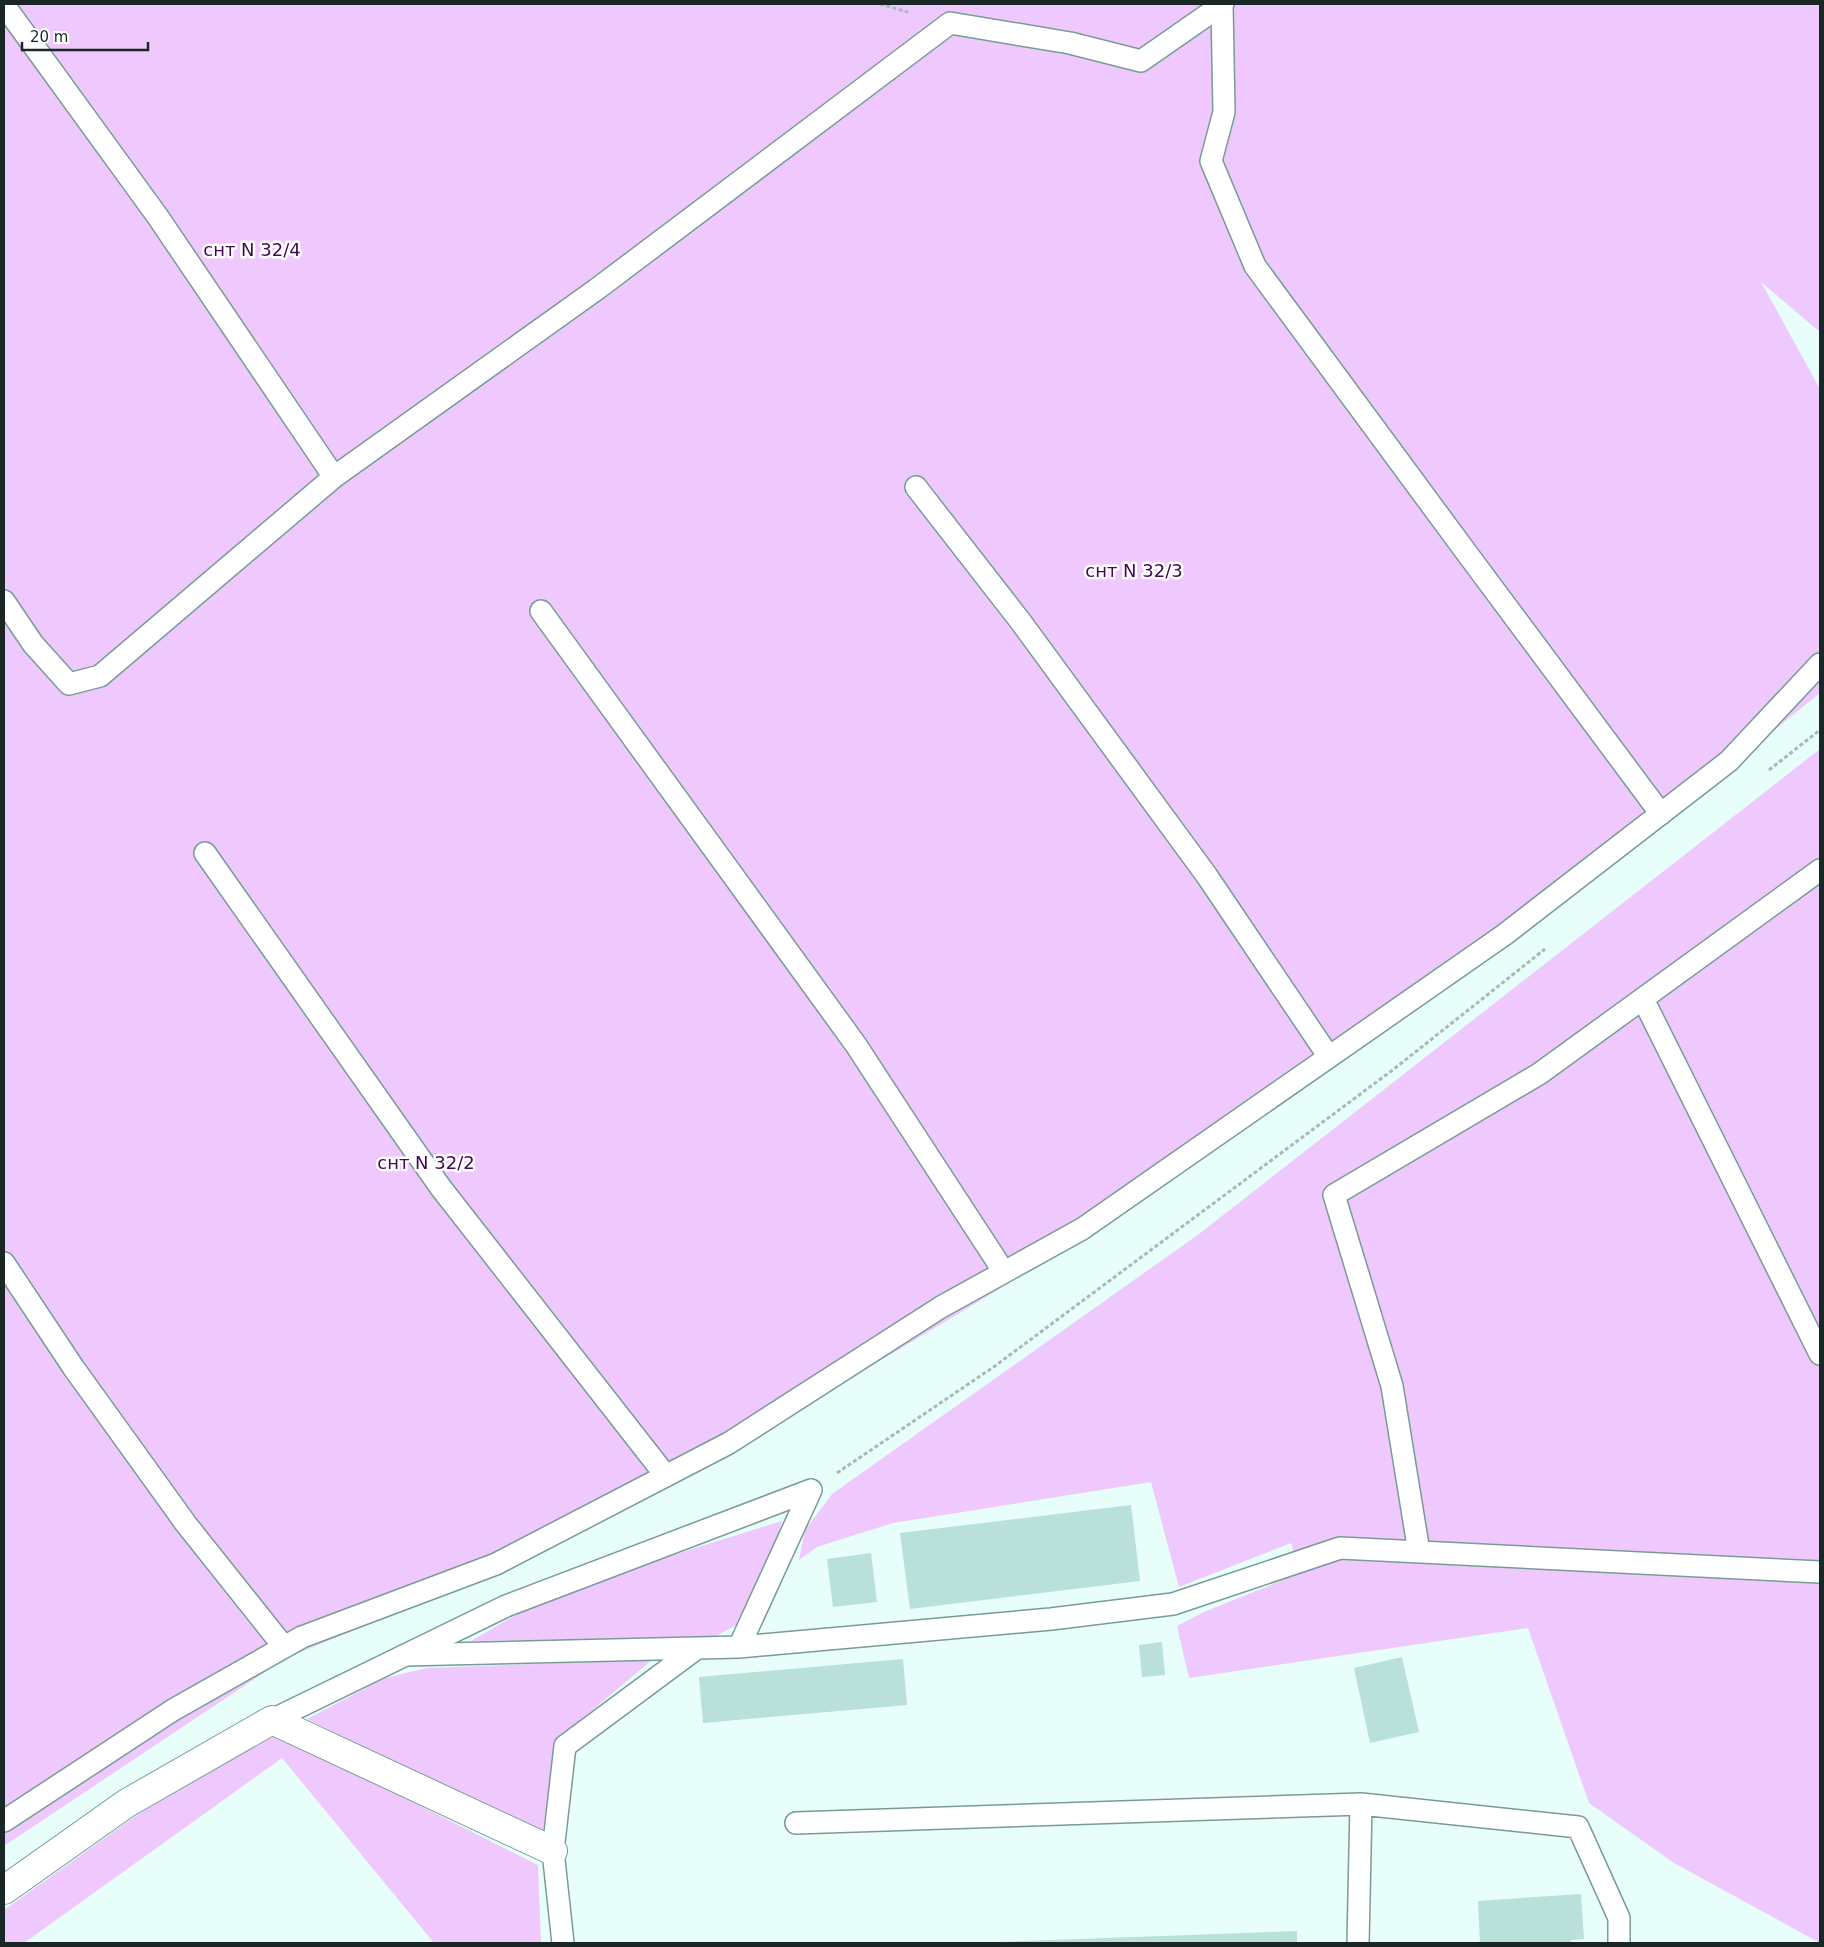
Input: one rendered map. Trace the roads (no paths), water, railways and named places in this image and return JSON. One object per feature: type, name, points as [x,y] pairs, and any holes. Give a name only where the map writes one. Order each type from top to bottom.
[{"type":"street","points":[[4,1890],[127,1803],[272,1720],[553,1851]]},
{"type":"lane","points":[[4,601],[34,644],[69,684],[100,676],[334,476],[597,290],[950,23],[1070,43],[1141,61],[1222,4]]},
{"type":"lane","points":[[1222,4],[1224,112],[1212,161],[1255,266],[1661,814]]},
{"type":"lane","points":[[4,5],[158,217],[334,476]]},
{"type":"lane","points":[[916,487],[1022,622],[1207,876],[1329,1057]]},
{"type":"lane","points":[[540,611],[856,1045],[1004,1272]]},
{"type":"lane","points":[[4,1821],[173,1710],[302,1636],[496,1564],[730,1443],[942,1307],[1082,1229],[1504,935],[1729,761],[1820,664]]},
{"type":"lane","points":[[205,853],[441,1188],[666,1476]]},
{"type":"lane","points":[[1419,1552],[1392,1386],[1334,1195],[1539,1074],[1820,870]]},
{"type":"lane","points":[[1643,999],[1820,1354]]},
{"type":"lane","points":[[4,1263],[74,1367],[186,1524],[284,1647]]},
{"type":"lane","points":[[272,1720],[506,1606],[811,1490],[739,1647]]},
{"type":"lane","points":[[406,1655],[739,1647],[1052,1619],[1173,1604],[1340,1548],[1820,1572]]},
{"type":"lane","points":[[563,1943],[553,1851],[565,1746],[697,1648]]},
{"type":"lane","points":[[1358,1943],[1361,1804]]},
{"type":"lane","points":[[796,1823],[1361,1804],[1578,1827],[1619,1918],[1619,1943]]},
{"type":"park label","name":"снт N 32/4","points":[[252,250]]},
{"type":"park label","name":"снт N 32/3","points":[[1134,571]]},
{"type":"park label","name":"снт N 32/2","points":[[426,1163]]}]
